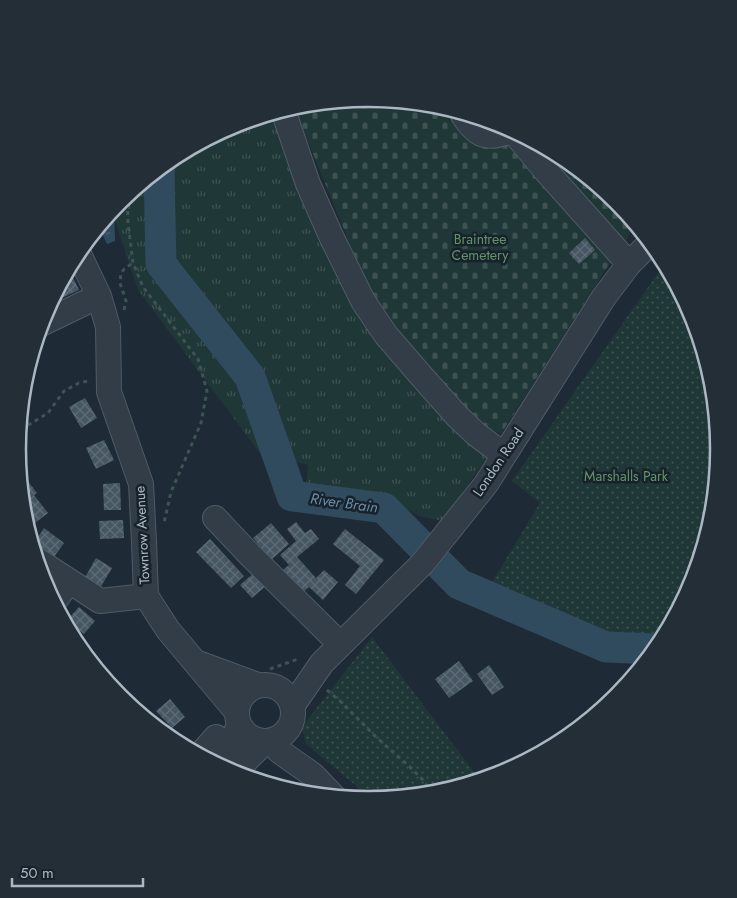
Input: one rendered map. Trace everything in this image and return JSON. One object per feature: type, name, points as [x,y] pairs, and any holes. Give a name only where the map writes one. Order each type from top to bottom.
[{"type":"street","points":[[285,117],[308,184],[363,301],[386,335],[430,387],[476,434],[504,455]]},
{"type":"street","points":[[468,121],[471,127],[483,135],[498,136],[502,134]]},
{"type":"street","points":[[523,144],[546,172],[629,264]]},
{"type":"street","name":"London Road","points":[[293,712],[315,673],[340,644],[422,564],[486,484],[604,297],[629,264],[645,248]]},
{"type":"street","name":"Townrow Avenue","points":[[82,261],[99,296],[108,328],[109,392],[140,484],[146,596],[168,630],[196,663],[237,718]]},
{"type":"street","points":[[52,319],[99,296]]},
{"type":"street","points":[[215,518],[340,644]]},
{"type":"street","points":[[47,566],[100,601],[146,596]]},
{"type":"street","points":[[59,595],[69,581]]},
{"type":"street","points":[[196,663],[264,680],[285,693],[293,712],[293,734],[313,775]]},
{"type":"street","name":"London Road","points":[[264,680],[315,673]]},
{"type":"street","points":[[225,760],[243,694],[264,680]]},
{"type":"street","points":[[241,766],[270,741],[286,732],[293,712]]},
{"type":"street","points":[[237,718],[245,734],[255,739],[270,741],[279,751],[313,775],[326,788]]},
{"type":"street","points":[[205,749],[216,737]]},
{"type":"path","points":[[127,206],[133,262],[143,287],[198,359],[207,391],[201,423],[171,492],[163,528]]},
{"type":"path","points":[[27,425],[48,413],[64,391],[79,383],[94,380]]},
{"type":"path","points":[[264,680],[270,669],[298,659],[315,673],[378,738],[409,766],[426,786]]},
{"type":"green space","name":"Braintree Cemetery","points":[[346,107],[391,107],[435,113],[479,125],[520,142],[559,164],[611,207],[632,231],[501,434],[475,421],[374,303],[297,114]]},
{"type":"green space","points":[[282,117],[339,267],[496,444],[443,521],[420,516],[385,498],[306,489],[308,465],[259,452],[138,290],[115,219],[160,177],[178,164],[217,142],[258,125]]},
{"type":"green space","name":"Marshalls Park","points":[[660,270],[685,318],[699,360],[708,404],[711,449],[708,494],[693,559],[685,580],[655,636],[610,634],[491,584],[540,503],[512,481]]},
{"type":"green space","points":[[372,637],[476,774],[435,785],[391,791],[362,791],[306,744],[302,727]]},
{"type":"water","points":[[114,219],[115,241],[107,244],[102,234]]},
{"type":"building","points":[[585,238],[595,250],[579,264],[569,253]]},
{"type":"building","points":[[73,277],[79,290],[62,298]]},
{"type":"building","points":[[85,398],[97,418],[81,428],[69,407]]},
{"type":"building","points":[[104,440],[114,460],[96,469],[86,448]]},
{"type":"building","points":[[28,481],[37,493],[34,495],[48,513],[35,523]]},
{"type":"building","points":[[120,483],[121,510],[104,510],[103,484]]},
{"type":"building","points":[[123,520],[124,538],[100,539],[99,521]]},
{"type":"building","points":[[296,522],[305,533],[311,529],[319,539],[297,557],[316,578],[324,570],[338,582],[323,600],[309,587],[301,594],[280,572],[289,565],[280,555],[296,541],[287,529]]},
{"type":"building","points":[[271,523],[289,544],[271,560],[253,538]]},
{"type":"building","points":[[44,528],[64,543],[54,557],[41,548],[38,537]]},
{"type":"building","points":[[345,529],[384,560],[356,594],[345,585],[360,566],[333,544]]},
{"type":"building","points":[[210,539],[244,576],[231,588],[196,552]]},
{"type":"building","points":[[96,558],[112,568],[99,590],[83,581]]},
{"type":"building","points":[[255,572],[267,585],[252,598],[240,585]]},
{"type":"building","points":[[79,607],[95,621],[84,634],[77,629],[70,616]]},
{"type":"building","points":[[459,661],[473,681],[449,698],[435,679]]},
{"type":"building","points":[[489,665],[504,687],[492,695],[477,674]]},
{"type":"building","points":[[170,699],[185,717],[172,728],[156,711]]},
{"type":"waterway","name":"River Brain","points":[[159,178],[161,264],[250,377],[292,496],[384,508],[459,584],[606,647],[646,649]]}]
